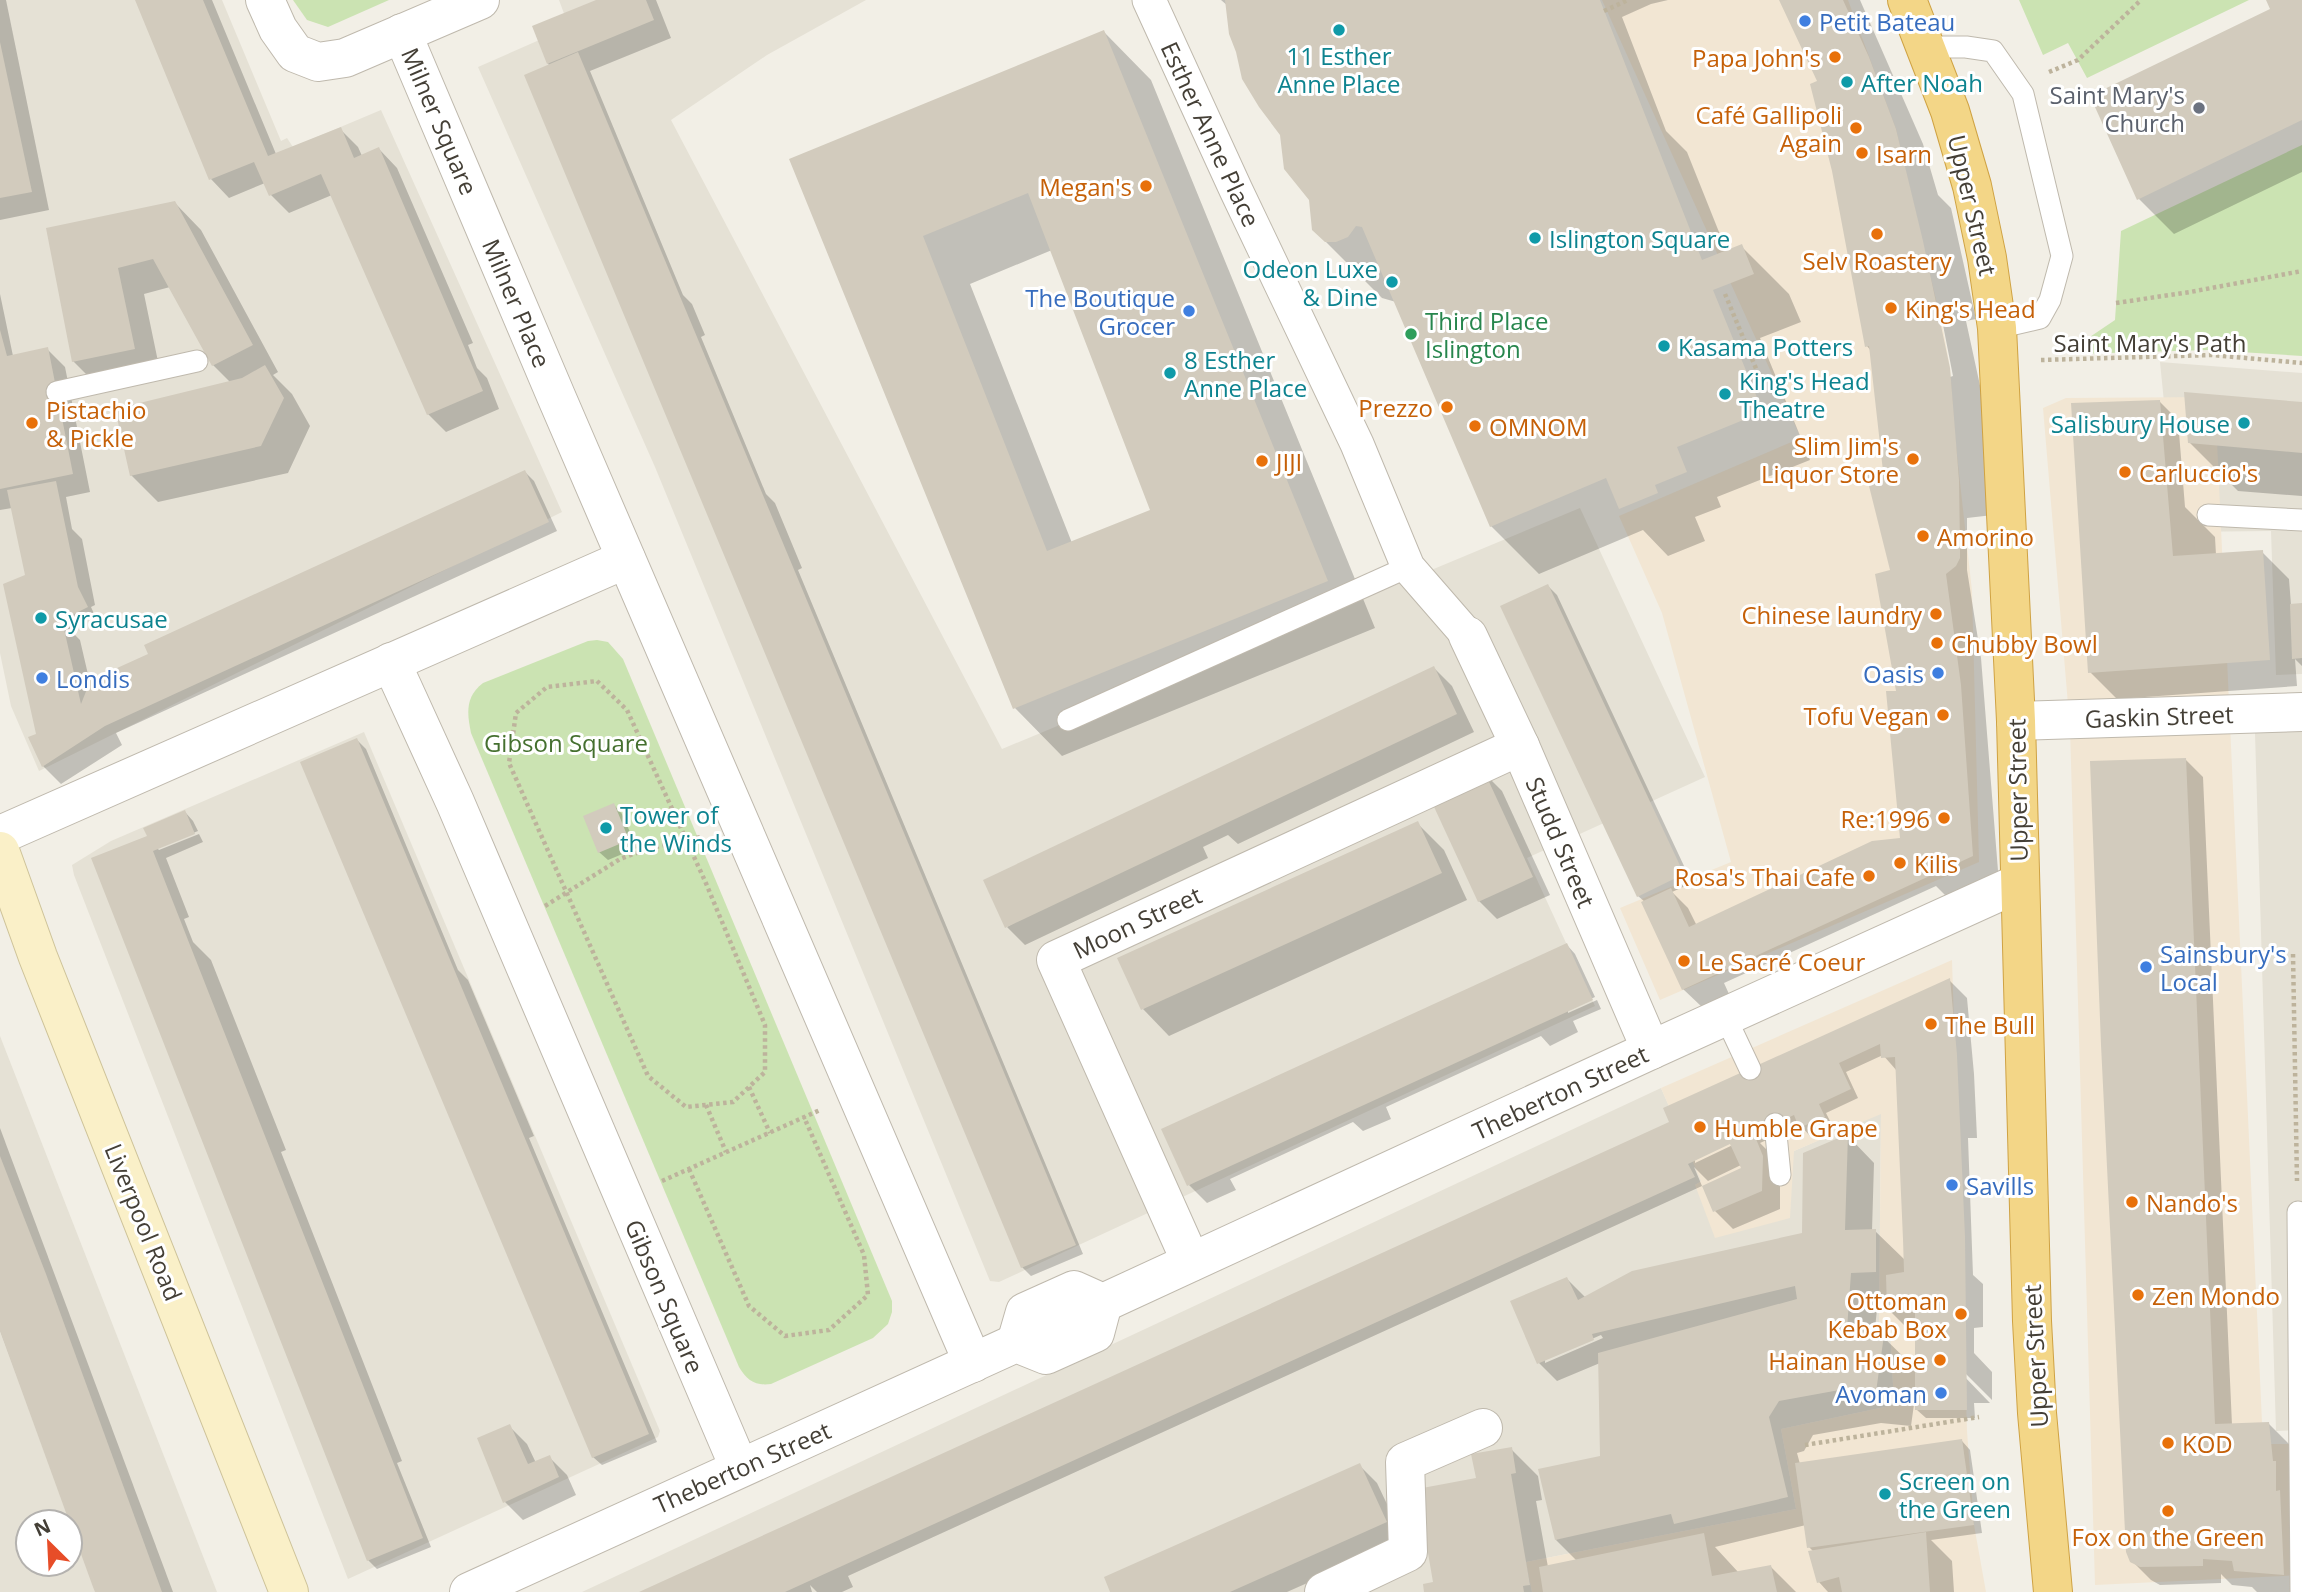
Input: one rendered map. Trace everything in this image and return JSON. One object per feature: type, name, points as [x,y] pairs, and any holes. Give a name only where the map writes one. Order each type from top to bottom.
[{"type":"highway","name":"Upper Street","points":[[1907,0],[1951,111],[1972,186],[1987,257],[1997,344],[2016,721],[2032,1321],[2037,1413],[2053,1592]]},
{"type":"main road","name":"Liverpool Road","points":[[0,851],[38,957],[289,1592]]},
{"type":"street","name":"Milner Square","points":[[265,0],[278,29],[295,53],[318,62],[345,58],[481,0]]},
{"type":"street","name":"Esther Anne Place","points":[[1149,0],[1357,444],[1408,568],[1468,636]]},
{"type":"street","name":"Milner Square","points":[[402,33],[478,209]]},
{"type":"street","name":"Milner Place","points":[[478,209],[626,559]]},
{"type":"street","points":[[0,835],[626,559],[973,1363]]},
{"type":"street","name":"Studd Street","points":[[1468,636],[1520,746],[1651,1049]]},
{"type":"street","name":"Gibson Square","points":[[391,662],[510,931],[739,1467]]},
{"type":"street","name":"Gaskin Street","points":[[2016,721],[2302,712]]},
{"type":"street","name":"Moon Street","points":[[1191,1262],[1056,960],[1520,746]]},
{"type":"street","name":"Theberton Street","points":[[469,1592],[1016,1343],[1025,1312],[1074,1290],[1102,1303],[1651,1049],[2019,883]]},
{"type":"street","points":[[1324,1592],[1384,1579],[1408,1552],[1405,1462],[1483,1428]]},
{"type":"lane","points":[[1926,47],[1966,47],[1993,51],[2023,94],[2062,256],[2050,300],[2040,318],[1997,344]]},
{"type":"lane","points":[[57,392],[197,361]]},
{"type":"lane","points":[[2208,515],[2302,520]]},
{"type":"lane","points":[[1068,720],[1408,568]]},
{"type":"lane","points":[[1725,1016],[1750,1069]]},
{"type":"lane","points":[[1775,1124],[1780,1175]]},
{"type":"lane","points":[[2298,1212],[2301,1592]]},
{"type":"path","points":[[1604,11],[1628,0]]},
{"type":"path","points":[[2078,60],[2141,0]]},
{"type":"path","points":[[2116,303],[2302,271]]},
{"type":"path","points":[[1726,294],[1765,390]]},
{"type":"path","name":"Saint Mary's Path","points":[[1997,344],[2212,355],[2302,363]]},
{"type":"path","points":[[597,681],[627,710],[686,840],[765,1025],[765,1072],[733,1102],[686,1107],[648,1076],[509,763],[516,713],[547,687],[597,681]]},
{"type":"path","points":[[510,931],[565,892],[620,859],[686,840],[744,830]]},
{"type":"path","points":[[2293,954],[2298,1212]]},
{"type":"path","points":[[749,1087],[770,1133]]},
{"type":"path","points":[[623,1199],[856,1094]]},
{"type":"path","points":[[706,1105],[726,1152]]},
{"type":"path","points":[[689,1169],[749,1306],[785,1336],[829,1330],[868,1296],[864,1255],[804,1117]]},
{"type":"path","points":[[1805,1445],[1979,1417]]},
{"type":"shaded area","points":[[0,0],[222,0],[281,141],[287,138],[293,147],[381,110],[562,512],[39,771],[11,706],[0,653]]},
{"type":"shaded area","points":[[559,0],[866,0],[767,55],[671,120],[1002,749],[1580,508],[1705,777],[1527,858],[1595,1006],[999,1282],[990,1281],[655,467],[478,67],[569,27]]},
{"type":"shaded area","points":[[1602,0],[1848,0],[1896,129],[1944,334],[1950,368],[1972,591],[1979,862],[1660,1000],[1620,908],[1731,862],[1662,613],[1619,516],[1801,438]]},
{"type":"shaded area","points":[[2160,362],[2302,373],[2302,674],[2276,675],[2271,531],[2177,532]]},
{"type":"shaded area","points":[[2215,397],[2263,1444],[2302,1444],[2302,1575],[2095,1585],[2070,728],[2043,408],[2066,398]]},
{"type":"shaded area","points":[[2302,731],[2302,1430],[2276,1431],[2255,733]]},
{"type":"shaded area","points":[[364,732],[660,1431],[658,1437],[348,1579],[72,865],[111,841]]},
{"type":"shaded area","points":[[1952,960],[1967,1431],[1974,1525],[1986,1592],[1532,1592],[1526,1562],[1796,1509],[1781,1429],[1894,1405],[1890,1326],[1879,1325],[1881,1114],[1794,1151],[1790,1218],[1715,1238],[1695,1185],[1701,1181],[1661,1088]]},
{"type":"shaded area","points":[[0,1036],[217,1592],[0,1592]]},
{"type":"shaded area","points":[[1661,1088],[1702,1181],[1695,1185],[1794,1151],[1881,1113],[1879,1324],[1890,1325],[1894,1405],[1781,1429],[1796,1509],[1526,1562],[1532,1592],[582,1592]]},
{"type":"green space","points":[[293,0],[389,0],[328,27],[307,20]]},
{"type":"green space","points":[[2019,0],[2249,0],[2087,78],[2068,43],[2043,55]]},
{"type":"green space","points":[[2302,145],[2302,356],[2208,350],[2075,354],[2075,347],[2115,320],[2121,231]]},
{"type":"green space","name":"Gibson Square","points":[[588,641],[608,642],[623,659],[892,1301],[888,1324],[873,1338],[771,1384],[752,1382],[739,1367],[471,733],[470,700],[483,683]]},
{"type":"building","points":[[135,0],[203,0],[268,156],[341,127],[354,158],[379,147],[483,391],[427,415],[321,174],[269,196],[254,162],[209,180]]},
{"type":"building","points":[[596,0],[646,0],[654,20],[547,64],[532,26]]},
{"type":"building","points":[[1225,0],[1600,0],[1702,260],[1742,244],[1754,274],[1713,290],[1763,412],[1677,447],[1687,472],[1655,485],[1658,493],[1619,509],[1606,478],[1490,527],[1362,227],[1356,226],[1348,237],[1336,242],[1325,242],[1312,230],[1309,200],[1284,169],[1280,135],[1242,79],[1229,34]]},
{"type":"building","points":[[1779,0],[1843,0],[1869,57],[1896,129],[1923,241],[1950,368],[1959,480],[1960,558],[1956,566],[1946,574],[1961,685],[1973,856],[1682,990],[1641,902],[1671,888],[1689,927],[1872,841],[1900,838],[1886,691],[1896,691],[1875,574],[1890,570],[1866,474],[1883,471],[1869,346],[1865,347],[1832,171],[1810,84],[1817,81]]},
{"type":"building","name":"Saint Mary's Church","points":[[2266,0],[2302,0],[2302,120],[2137,200],[2090,96],[2270,9]]},
{"type":"building","name":"8 Esther Anne Place","points":[[1104,30],[1328,581],[1013,709],[789,159]],"holes":[[[1028,193],[1150,510],[1047,551],[923,236]]]},
{"type":"building","points":[[0,42],[32,192],[0,198]]},
{"type":"building","points":[[578,52],[1076,1245],[1021,1268],[524,75]]},
{"type":"building","points":[[175,201],[253,345],[212,366],[153,259],[118,268],[135,349],[72,362],[46,228]]},
{"type":"building","points":[[0,330],[7,356],[48,347],[73,474],[0,489]]},
{"type":"building","points":[[265,365],[284,398],[261,446],[130,476],[115,409],[242,378]]},
{"type":"building","name":"Salisbury House","points":[[2184,392],[2302,402],[2302,453],[2188,443]]},
{"type":"building","points":[[2160,400],[2173,556],[2263,550],[2270,660],[2088,673],[2071,403]]},
{"type":"building","points":[[525,470],[549,522],[105,726],[42,767],[28,737],[36,734],[3,584],[25,575],[7,490],[56,481],[78,587],[88,607],[62,620],[81,704],[87,689],[84,683],[148,654],[144,645]]},
{"type":"building","points":[[1548,584],[1684,874],[1637,897],[1500,606]]},
{"type":"building","points":[[2302,603],[2302,658],[2292,659],[2290,604]]},
{"type":"building","points":[[1434,666],[1457,714],[1005,928],[983,880]]},
{"type":"building","points":[[357,738],[649,1434],[592,1458],[300,762]]},
{"type":"building","points":[[2186,758],[2215,1424],[2269,1422],[2273,1461],[2276,1461],[2276,1491],[2280,1490],[2284,1575],[2234,1571],[2232,1561],[2203,1559],[2203,1566],[2140,1567],[2130,1562],[2126,1552],[2090,761]]},
{"type":"building","points":[[1484,771],[1533,877],[1478,902],[1429,796]]},
{"type":"building","name":"Tower of the Winds","points":[[614,803],[629,840],[598,853],[583,816]]},
{"type":"building","points":[[185,810],[195,834],[153,851],[423,1538],[367,1561],[91,858],[147,836],[143,828]]},
{"type":"building","points":[[1418,821],[1442,873],[1141,1010],[1117,958]]},
{"type":"building","points":[[1567,943],[1593,1000],[1187,1186],[1161,1129]]},
{"type":"building","points":[[1950,978],[1957,1055],[1965,1237],[1967,1410],[1915,1410],[1915,1310],[1887,1311],[1886,1275],[1904,1272],[1895,1057],[1881,1058],[1880,1044],[1839,1063],[1851,1089],[1819,1104],[1825,1117],[1799,1128],[1794,1115],[1754,1134],[1763,1156],[1762,1191],[1713,1212],[1702,1186],[1741,1168],[1730,1144],[1688,1164],[1695,1177],[785,1592],[639,1592],[1669,1122],[1663,1108]]},
{"type":"building","points":[[1848,1134],[1845,1230],[1876,1229],[1876,1272],[1851,1273],[1847,1329],[1884,1335],[1876,1392],[1845,1389],[1779,1401],[1769,1417],[1788,1497],[1674,1524],[1671,1514],[1555,1540],[1538,1469],[1600,1456],[1598,1353],[1797,1299],[1795,1286],[1592,1334],[1594,1340],[1537,1364],[1510,1301],[1567,1277],[1578,1300],[1632,1271],[1802,1233],[1803,1153]]},
{"type":"building","points":[[0,1156],[162,1592],[95,1592],[84,1562],[84,1508],[64,1508],[0,1331]]},
{"type":"building","points":[[510,1424],[528,1464],[550,1455],[559,1477],[503,1503],[477,1438]]},
{"type":"building","name":"Screen on the Green","points":[[1962,1439],[1974,1525],[1807,1548],[1795,1463]]},
{"type":"building","points":[[1512,1447],[1516,1473],[1511,1474],[1530,1585],[1523,1586],[1524,1592],[1424,1592],[1423,1584],[1433,1582],[1417,1489],[1476,1478],[1471,1454]]},
{"type":"building","points":[[1360,1463],[1387,1522],[1230,1592],[1110,1592],[1104,1577]]},
{"type":"building","points":[[1926,1532],[1930,1592],[1842,1592],[1839,1577],[1817,1583],[1808,1551]]},
{"type":"building","points":[[1704,1533],[1712,1576],[1771,1565],[1777,1592],[1543,1592],[1539,1567]]},
{"type":"place","name":"Petit Bateau","points":[[1805,21]]},
{"type":"place","name":"11 Esther Anne Place","points":[[1339,30]]},
{"type":"place","name":"Papa John's","points":[[1835,57]]},
{"type":"place","name":"After Noah","points":[[1847,82]]},
{"type":"place","name":"Saint Mary's Church","points":[[2199,108]]},
{"type":"place","name":"Café Gallipoli Again","points":[[1856,128]]},
{"type":"place","name":"Isarn","points":[[1862,153]]},
{"type":"place","name":"Megan's","points":[[1146,186]]},
{"type":"place","name":"Selv Roastery","points":[[1877,234]]},
{"type":"place","name":"Islington Square","points":[[1535,238]]},
{"type":"place","name":"Odeon Luxe & Dine","points":[[1392,282]]},
{"type":"place","name":"King's Head","points":[[1891,308]]},
{"type":"place","name":"The Boutique Grocer","points":[[1189,311]]},
{"type":"place","name":"Third Place Islington","points":[[1411,334]]},
{"type":"place","name":"Kasama Potters","points":[[1664,346]]},
{"type":"place","name":"8 Esther Anne Place","points":[[1170,373]]},
{"type":"place","name":"King's Head Theatre","points":[[1725,394]]},
{"type":"place","name":"Prezzo","points":[[1447,407]]},
{"type":"place","name":"Pistachio & Pickle","points":[[32,423]]},
{"type":"place","name":"Salisbury House","points":[[2244,423]]},
{"type":"place","name":"OMNOM","points":[[1475,426]]},
{"type":"place","name":"Slim Jim's Liquor Store","points":[[1913,459]]},
{"type":"place","name":"JIJI","points":[[1262,461]]},
{"type":"place","name":"Carluccio's","points":[[2125,472]]},
{"type":"place","name":"Amorino","points":[[1923,536]]},
{"type":"place","name":"Chinese laundry","points":[[1936,614]]},
{"type":"place","name":"Syracusae","points":[[41,618]]},
{"type":"place","name":"Chubby Bowl","points":[[1937,643]]},
{"type":"place","name":"Oasis","points":[[1938,673]]},
{"type":"place","name":"Londis","points":[[42,678]]},
{"type":"place","name":"Tofu Vegan","points":[[1943,715]]},
{"type":"place","name":"Re:1996","points":[[1944,818]]},
{"type":"place","name":"Tower of the Winds","points":[[606,828]]},
{"type":"place","name":"Kilis","points":[[1900,863]]},
{"type":"place","name":"Rosa's Thai Cafe","points":[[1869,876]]},
{"type":"place","name":"Le Sacré Coeur","points":[[1684,961]]},
{"type":"place","name":"Sainsbury's Local","points":[[2146,967]]},
{"type":"place","name":"The Bull","points":[[1931,1024]]},
{"type":"place","name":"Humble Grape","points":[[1700,1127]]},
{"type":"place","name":"Savills","points":[[1952,1185]]},
{"type":"place","name":"Nando's","points":[[2132,1202]]},
{"type":"place","name":"Zen Mondo","points":[[2138,1295]]},
{"type":"place","name":"Ottoman Kebab Box","points":[[1961,1314]]},
{"type":"place","name":"Hainan House","points":[[1940,1360]]},
{"type":"place","name":"Avoman","points":[[1941,1393]]},
{"type":"place","name":"KOD","points":[[2168,1443]]},
{"type":"place","name":"Screen on the Green","points":[[1885,1494]]},
{"type":"place","name":"Fox on the Green","points":[[2168,1511]]}]
